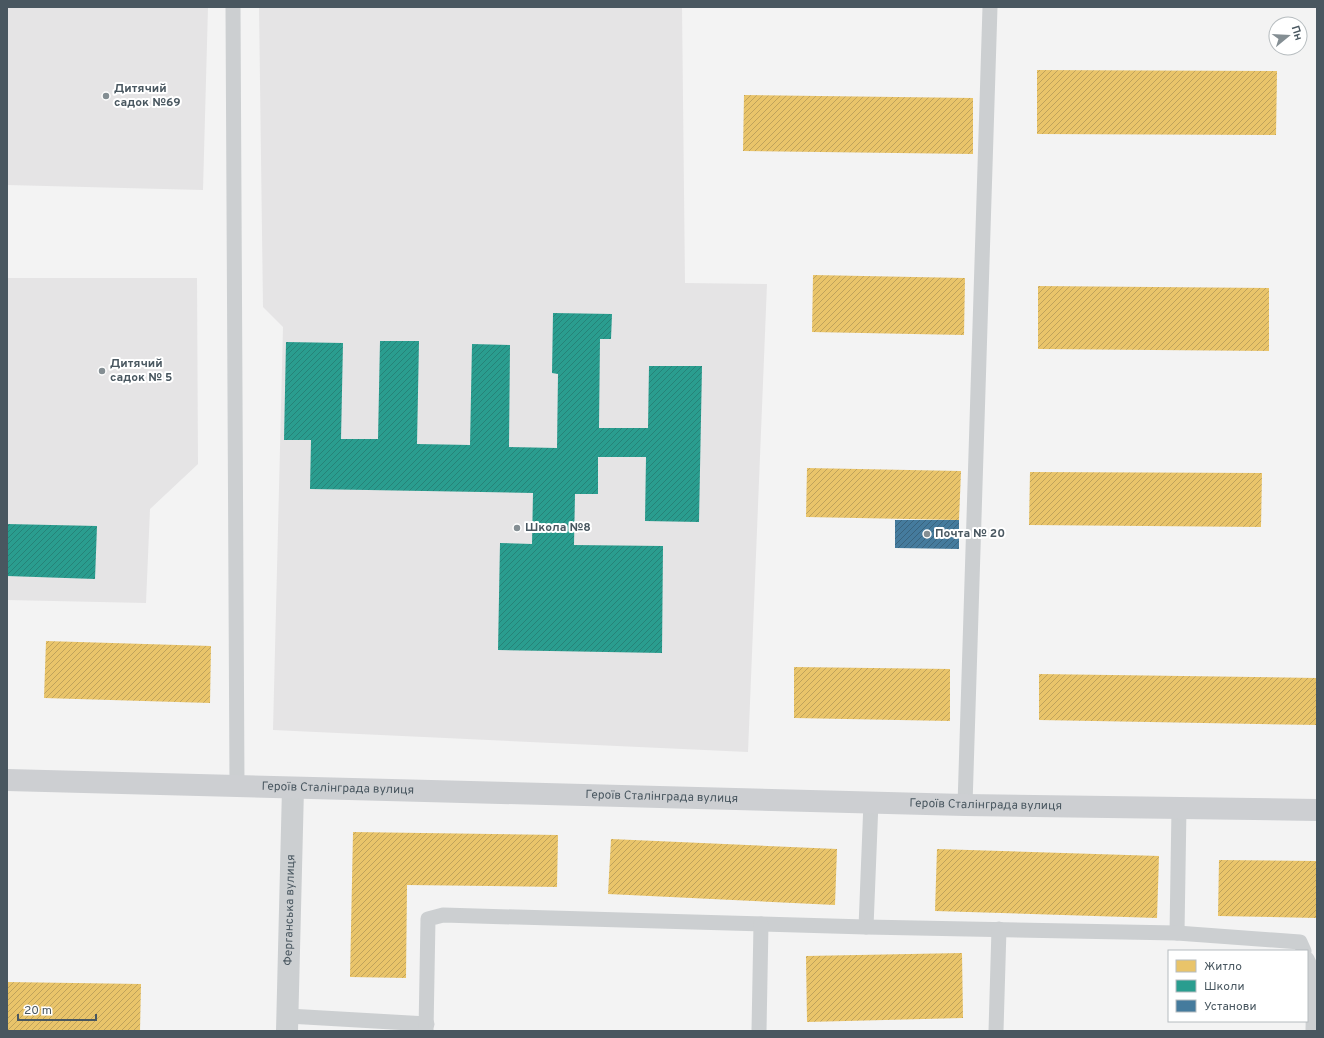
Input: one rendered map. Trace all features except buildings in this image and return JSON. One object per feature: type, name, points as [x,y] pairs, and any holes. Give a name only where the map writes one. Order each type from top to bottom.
[{"type":"main road","name":"Героїв Сталінграда вулиця","points":[[7,780],[965,805],[1317,810]]},
{"type":"street","name":"Ферганська вулиця","points":[[288,1024],[293,788]]},
{"type":"lane","points":[[233,7],[237,786]]},
{"type":"lane","points":[[965,805],[990,7]]},
{"type":"lane","points":[[866,927],[871,802]]},
{"type":"lane","points":[[1178,933],[1179,808]]},
{"type":"lane","points":[[288,1024],[426,1028],[428,920],[443,914],[866,927],[1178,933],[1300,942],[1304,950]]},
{"type":"lane","points":[[759,1031],[761,924]]},
{"type":"lane","points":[[996,1031],[999,929]]},
{"type":"lane","points":[[1308,961],[1314,974],[1313,1031]]},
{"type":"shaded area","name":"Дитячий садок №69","points":[[7,7],[208,7],[203,190],[7,185]]},
{"type":"shaded area","name":"Школа №8","points":[[259,7],[682,7],[685,283],[767,284],[748,752],[273,730],[283,327],[263,307]]},
{"type":"shaded area","name":"Дитячий садок № 5","points":[[7,278],[197,278],[198,464],[150,509],[146,603],[7,600]]},
{"type":"place","name":"Дитячий садок №69","points":[[106,96]]},
{"type":"place","name":"Дитячий садок № 5","points":[[102,371]]},
{"type":"place","name":"Школа №8","points":[[517,528]]},
{"type":"place","name":"Почта № 20","points":[[927,534]]}]
